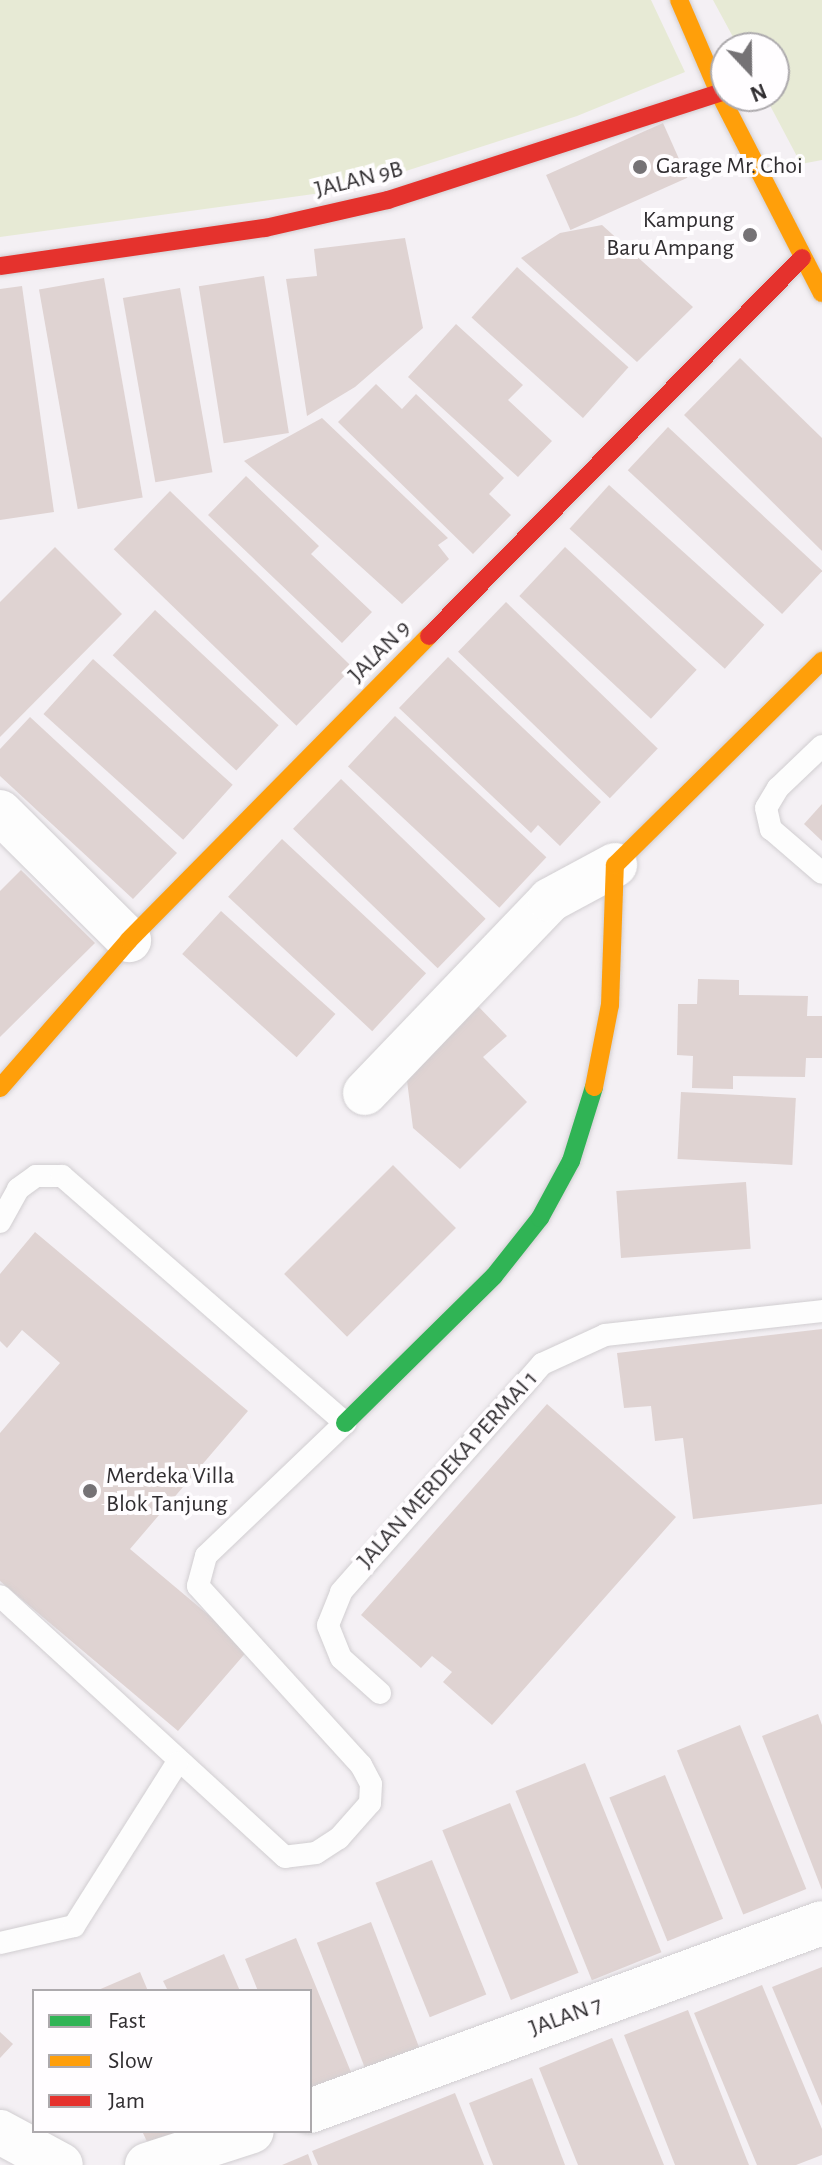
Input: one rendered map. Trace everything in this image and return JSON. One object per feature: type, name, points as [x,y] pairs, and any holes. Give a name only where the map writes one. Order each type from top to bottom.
[{"type":"street","points":[[679,0],[710,72]]},
{"type":"street","name":"JALAN 9B","points":[[0,266],[265,228],[388,200],[710,96]]},
{"type":"street","points":[[729,112],[822,293]]},
{"type":"street","name":"JALAN 9","points":[[0,1088],[129,940],[802,258]]},
{"type":"street","points":[[365,1093],[550,900],[615,865],[822,661]]},
{"type":"street","points":[[0,812],[129,940]]},
{"type":"street","points":[[345,1423],[494,1276],[540,1218],[571,1161],[594,1089],[610,1005],[615,865]]},
{"type":"street","name":"JALAN 7","points":[[312,2110],[822,1923]]},
{"type":"street","points":[[0,2132],[61,2165]]},
{"type":"street","points":[[147,2165],[246,2133]]},
{"type":"lane","points":[[822,746],[778,788],[766,808],[771,829],[822,873]]},
{"type":"lane","points":[[0,1222],[18,1189],[36,1176],[62,1176],[345,1423],[206,1556],[198,1586],[361,1765],[371,1784],[370,1803],[316,1853],[285,1857],[177,1763],[0,1596]]},
{"type":"lane","name":"JALAN MERDEKA PERMAI 1","points":[[380,1693],[341,1658],[328,1625],[341,1592],[542,1364],[605,1335],[822,1311]]},
{"type":"lane","points":[[0,1943],[74,1926],[177,1763]]},
{"type":"green space","points":[[0,0],[651,0],[685,72],[577,116],[350,189],[0,237]]},
{"type":"green space","points":[[713,0],[822,0],[822,160],[801,164],[773,112],[790,112],[790,32],[730,32]]},
{"type":"building","points":[[663,123],[687,178],[570,230],[546,175]]},
{"type":"building","points":[[602,225],[693,307],[637,362],[521,258],[560,233]]},
{"type":"building","points":[[405,238],[423,328],[355,387],[307,416],[286,279],[317,276],[314,249]]},
{"type":"building","points":[[517,267],[628,367],[583,418],[471,318]]},
{"type":"building","points":[[264,276],[289,433],[224,443],[199,286]]},
{"type":"building","points":[[104,278],[143,498],[78,509],[39,289]]},
{"type":"building","points":[[22,286],[54,512],[0,520],[0,289]]},
{"type":"building","points":[[180,288],[212,472],[155,482],[123,298]]},
{"type":"building","points":[[456,324],[523,385],[508,400],[552,441],[518,477],[408,377]]},
{"type":"building","points":[[740,358],[822,438],[822,551],[684,415]]},
{"type":"building","points":[[376,384],[402,409],[416,394],[504,478],[489,494],[511,515],[473,554],[338,422]]},
{"type":"building","points":[[322,418],[448,538],[438,545],[449,559],[402,604],[244,461]]},
{"type":"building","points":[[668,427],[822,571],[782,614],[628,470]]},
{"type":"building","points":[[246,476],[319,546],[311,554],[372,612],[342,643],[208,515]]},
{"type":"building","points":[[609,485],[764,625],[725,669],[570,529]]},
{"type":"building","points":[[170,491],[353,667],[296,726],[114,549]]},
{"type":"building","points":[[55,547],[122,614],[0,737],[0,602]]},
{"type":"building","points":[[565,547],[697,670],[651,719],[519,596]]},
{"type":"building","points":[[506,602],[658,749],[610,798],[458,652]]},
{"type":"building","points":[[155,610],[279,725],[236,771],[113,655]]},
{"type":"building","points":[[448,657],[601,802],[560,846],[538,825],[531,833],[399,708]]},
{"type":"building","points":[[93,659],[233,785],[183,840],[43,714]]},
{"type":"building","points":[[395,716],[546,857],[499,908],[348,766]]},
{"type":"building","points":[[30,717],[177,853],[133,899],[0,776],[0,749]]},
{"type":"building","points":[[341,779],[486,919],[438,968],[293,829]]},
{"type":"building","points":[[822,804],[822,841],[804,824]]},
{"type":"building","points":[[282,839],[426,973],[372,1031],[228,897]]},
{"type":"building","points":[[21,870],[95,943],[0,1037],[0,891]]},
{"type":"building","points":[[221,911],[335,1014],[297,1057],[182,954]]},
{"type":"building","points":[[698,979],[739,980],[739,995],[808,996],[807,1016],[822,1016],[822,1058],[806,1058],[805,1077],[733,1076],[733,1089],[692,1088],[693,1056],[677,1055],[678,1004],[697,1004]]},
{"type":"building","points":[[474,1002],[507,1036],[483,1057],[527,1102],[460,1169],[413,1128],[406,1073]]},
{"type":"building","points":[[681,1092],[796,1098],[792,1165],[677,1159]]},
{"type":"building","points":[[393,1165],[456,1228],[347,1337],[284,1274]]},
{"type":"building","points":[[746,1182],[751,1249],[621,1258],[616,1191]]},
{"type":"building","name":"Merdeka Villa Blok Tanjung","points":[[35,1232],[248,1411],[130,1549],[249,1649],[178,1731],[0,1581],[0,1433],[60,1363],[22,1330],[7,1348],[0,1341],[0,1274]]},
{"type":"building","points":[[822,1329],[822,1504],[693,1519],[683,1438],[655,1441],[651,1406],[624,1408],[617,1353]]},
{"type":"building","points":[[547,1404],[676,1517],[492,1725],[443,1682],[452,1672],[432,1656],[421,1668],[361,1615]]},
{"type":"building","points":[[818,1714],[822,1725],[822,1890],[762,1736]]},
{"type":"building","points":[[740,1725],[806,1889],[743,1915],[677,1750]]},
{"type":"building","points":[[585,1763],[661,1952],[592,1980],[515,1791]]},
{"type":"building","points":[[665,1775],[723,1919],[667,1941],[609,1797]]},
{"type":"building","points":[[510,1803],[579,1973],[511,2000],[442,1830]]},
{"type":"building","points":[[432,1860],[486,1994],[430,2017],[375,1883]]},
{"type":"building","points":[[371,1922],[421,2053],[367,2073],[317,1943]]},
{"type":"building","points":[[296,1938],[353,2077],[312,2094],[312,1989],[257,1989],[245,1959]]},
{"type":"building","points":[[224,1954],[239,1989],[167,1989],[163,1981]]},
{"type":"building","points":[[822,1967],[822,2106],[772,1987]]},
{"type":"building","points":[[140,1972],[147,1989],[101,1989]]},
{"type":"building","points":[[762,1985],[822,2129],[822,2155],[796,2165],[757,2165],[694,2013]]},
{"type":"building","points":[[688,2010],[749,2165],[675,2165],[624,2035]]},
{"type":"building","points":[[0,2032],[13,2044],[0,2058]]},
{"type":"building","points":[[612,2038],[664,2165],[578,2165],[539,2068]]},
{"type":"building","points":[[532,2078],[565,2165],[493,2165],[469,2103]]},
{"type":"building","points":[[455,2093],[484,2165],[318,2165],[312,2151]]},
{"type":"building","points":[[143,2133],[197,2133],[152,2152]]},
{"type":"building","points":[[308,2154],[312,2165],[282,2165]]},
{"type":"traffic: fast","points":[[345,1423],[494,1276],[540,1218],[571,1161],[594,1087]]},
{"type":"traffic: slow","points":[[679,0],[719,93],[822,293]]},
{"type":"traffic: slow","points":[[0,1088],[129,940],[429,636]]},
{"type":"traffic: slow","points":[[594,1087],[610,1005],[615,865],[822,661]]},
{"type":"traffic: jam","points":[[0,266],[265,228],[388,200],[710,96]]},
{"type":"traffic: jam","points":[[429,636],[802,258]]},
{"type":"place","name":"Garage Mr. Choi","points":[[640,167]]},
{"type":"place","name":"Kampung Baru Ampang","points":[[750,235]]},
{"type":"place","name":"Merdeka Villa Blok Tanjung","points":[[90,1491]]}]
